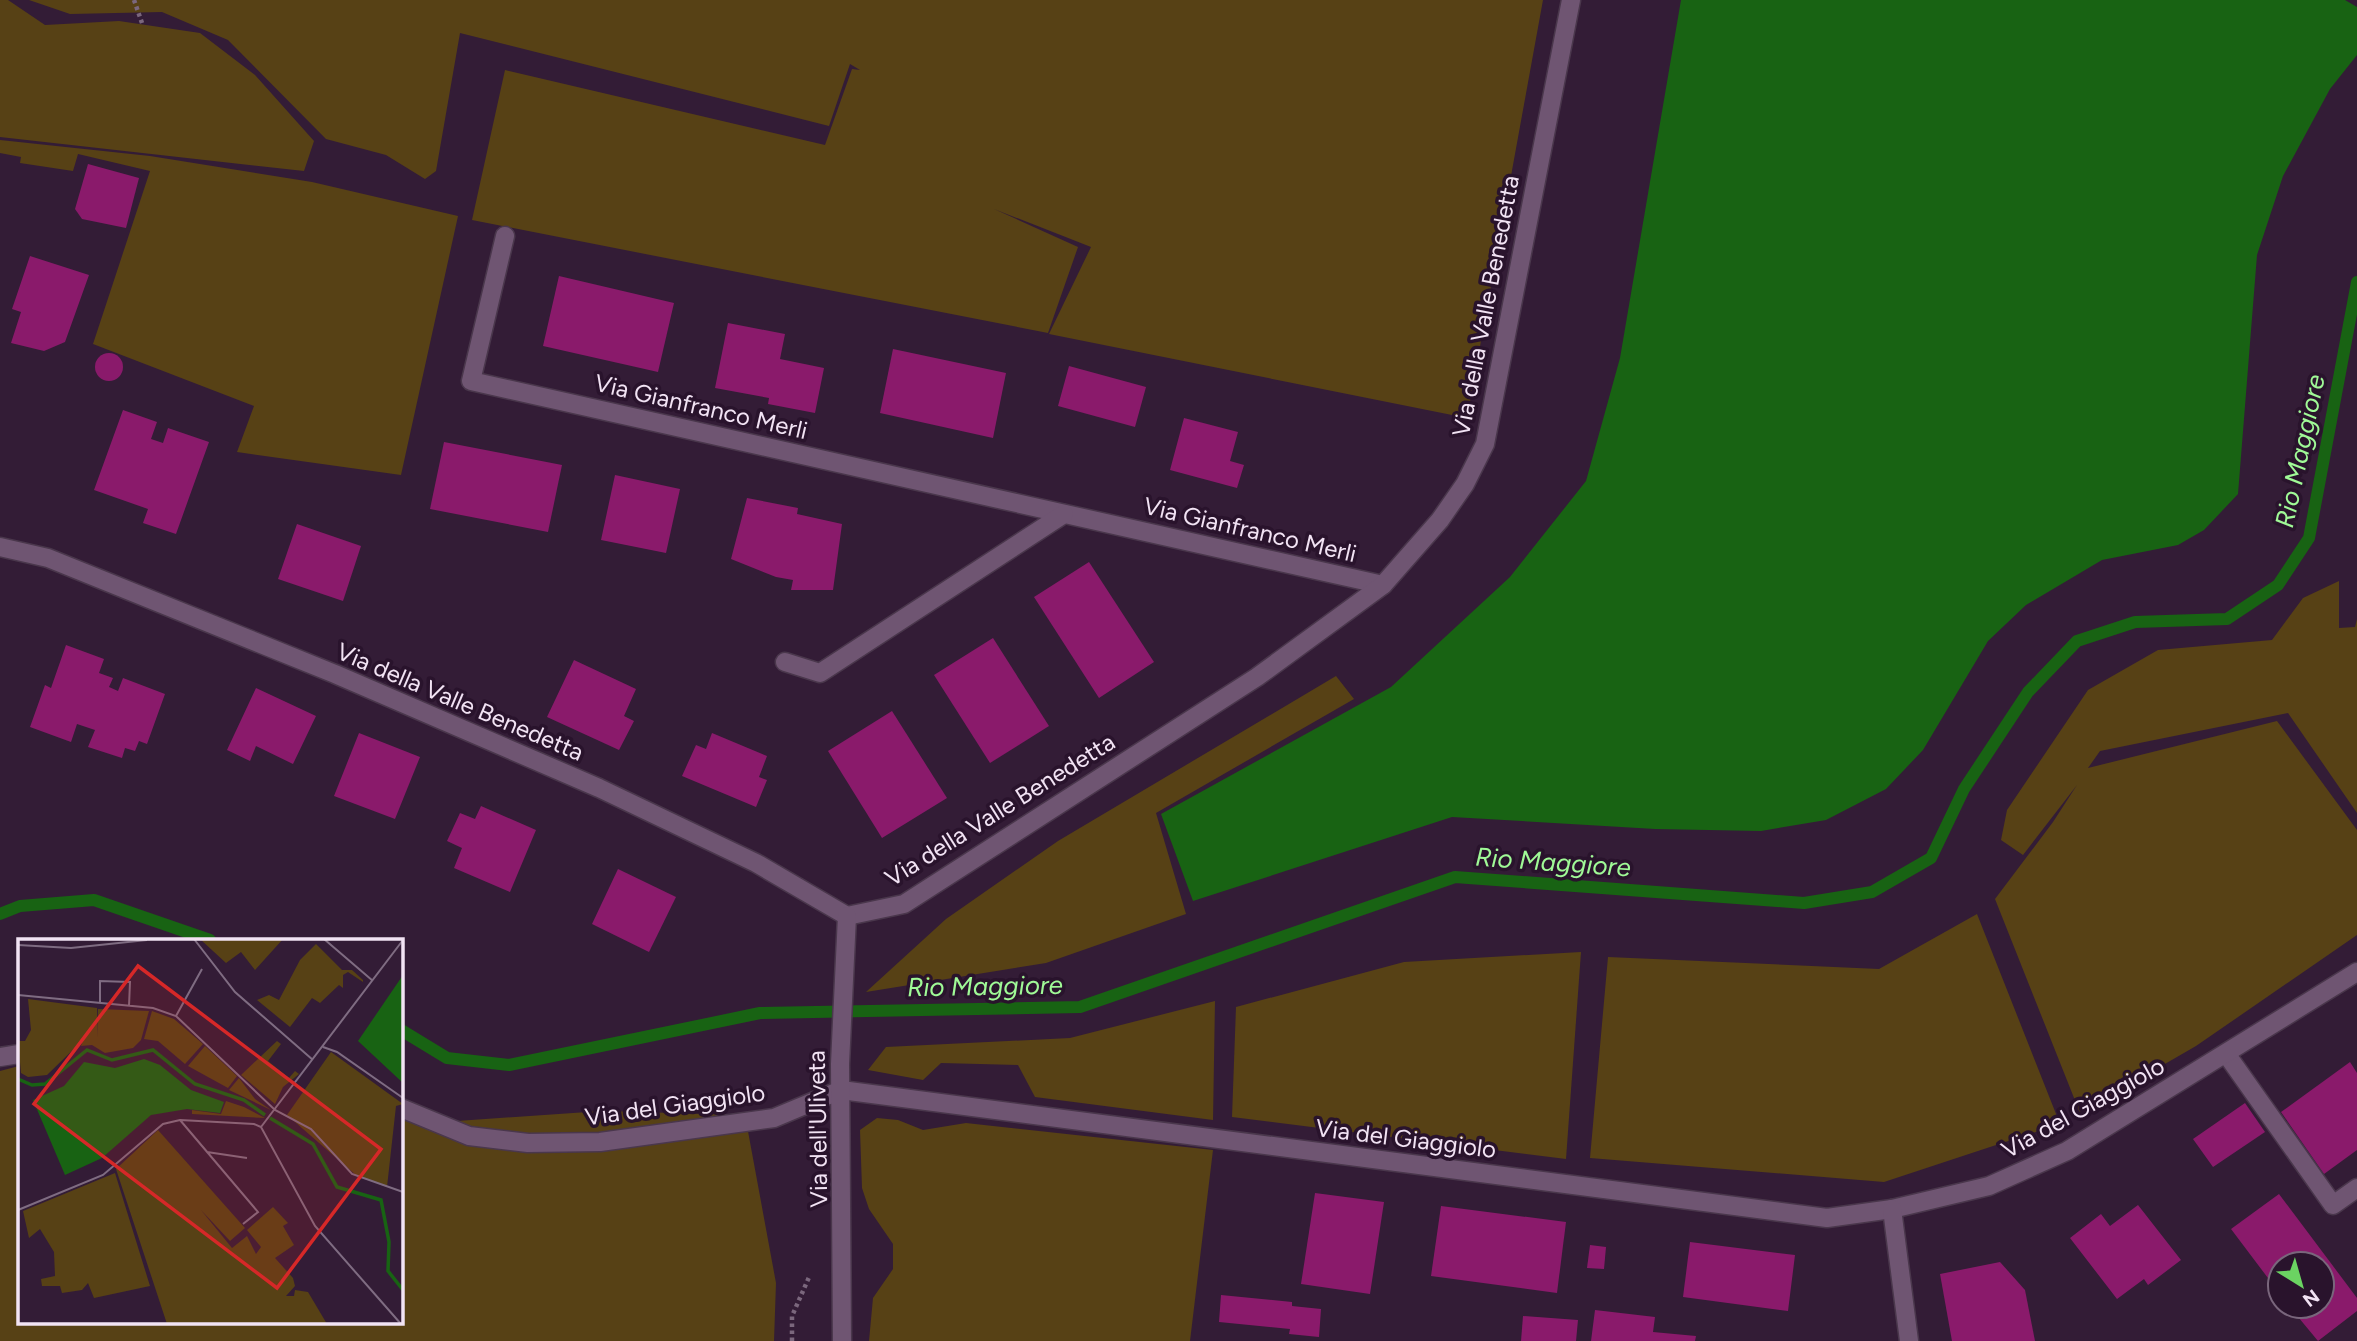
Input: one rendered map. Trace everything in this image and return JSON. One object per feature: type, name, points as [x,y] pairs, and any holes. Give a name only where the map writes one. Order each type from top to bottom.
[{"type":"street","name":"Via della Valle Benedetta","points":[[0,547],[48,558],[335,674],[599,788],[756,863],[847,916],[904,904],[1257,677],[1383,585],[1440,520],[1465,484],[1485,444],[1571,0]]},
{"type":"street","name":"Via Gianfranco Merli","points":[[505,236],[471,381],[1383,585]]},
{"type":"street","points":[[785,662],[820,673],[1065,514]]},
{"type":"street","name":"Via dell'Uliveta","points":[[842,1341],[844,1250],[841,1057],[847,916]]},
{"type":"street","name":"Via del Giaggiolo","points":[[402,1108],[469,1136],[528,1143],[600,1142],[774,1118],[841,1090],[1827,1219],[1892,1209],[1989,1186],[2056,1156],[2227,1055],[2357,972]]},
{"type":"street","points":[[0,1057],[18,1054]]},
{"type":"street","points":[[2227,1055],[2333,1205],[2357,1188]]},
{"type":"street","points":[[1892,1209],[1909,1341]]},
{"type":"path","points":[[134,0],[142,23]]},
{"type":"path","points":[[792,1341],[792,1315],[814,1268],[844,1250]]},
{"type":"shaded area","points":[[0,0],[8,0],[45,25],[119,21],[200,33],[255,75],[314,141],[304,171],[0,137]]},
{"type":"shaded area","points":[[29,0],[1543,0],[1467,418],[1049,334],[1091,247],[994,209],[1078,247],[1048,333],[472,220],[505,70],[825,145],[852,69],[860,70],[850,64],[829,126],[460,33],[436,171],[425,179],[386,155],[326,139],[228,40],[162,12],[70,14]]},
{"type":"shaded area","points":[[1681,0],[2345,0],[2357,7],[2357,55],[2330,89],[2283,176],[2257,255],[2238,494],[2204,530],[2178,545],[2102,560],[2026,605],[1988,641],[1923,750],[1886,789],[1826,820],[1761,831],[1655,829],[1452,817],[1193,901],[1161,814],[1391,687],[1510,577],[1586,481],[1620,358]]},
{"type":"shaded area","points":[[0,140],[150,156],[312,182],[458,216],[401,475],[237,452],[254,406],[93,344],[150,171],[78,154],[73,171],[20,163],[21,157],[0,153]]},
{"type":"shaded area","points":[[2339,581],[2339,628],[2355,627],[2357,619],[2357,813],[2288,713],[2100,751],[2088,768],[2277,721],[2357,830],[2357,935],[2196,1046],[2080,1113],[1995,899],[2053,822],[2077,785],[2023,855],[2001,840],[2007,810],[2088,690],[2158,650],[2272,640],[2303,598]]},
{"type":"shaded area","points":[[1336,676],[1354,699],[1156,813],[1186,914],[1046,963],[866,992],[946,919],[1058,841]]},
{"type":"shaded area","points":[[1977,914],[2060,1124],[1884,1182],[1590,1158],[1608,957],[1879,969]]},
{"type":"shaded area","points":[[1581,952],[1566,1159],[1232,1117],[1236,1007],[1404,962]]},
{"type":"shaded area","points":[[1215,1001],[1213,1120],[1035,1097],[1018,1065],[941,1063],[923,1080],[868,1070],[886,1047],[1070,1038]]},
{"type":"shaded area","points":[[18,1066],[18,1324],[402,1324],[402,1112],[457,1121],[602,1111],[745,1115],[776,1283],[774,1341],[0,1341],[0,1071]]},
{"type":"shaded area","points":[[877,1118],[898,1120],[923,1130],[966,1123],[1213,1150],[1190,1341],[869,1341],[873,1298],[893,1269],[893,1244],[869,1209],[862,1188],[860,1130]]},
{"type":"building","points":[[88,164],[139,178],[126,228],[82,219],[75,209]]},
{"type":"building","points":[[30,256],[89,275],[65,342],[44,351],[11,343],[21,312],[12,309]]},
{"type":"building","points":[[559,276],[674,303],[658,372],[543,346]]},
{"type":"building","points":[[728,323],[785,334],[780,359],[824,368],[815,413],[768,404],[769,398],[715,388]]},
{"type":"building","points":[[893,349],[1006,373],[993,438],[880,413]]},
{"type":"building","points":[[109,353],[119,357],[123,367],[119,377],[109,381],[99,377],[95,367],[99,357]]},
{"type":"building","points":[[1069,366],[1146,387],[1135,427],[1058,406]]},
{"type":"building","points":[[123,410],[157,422],[151,439],[163,443],[168,428],[209,442],[176,534],[143,523],[148,509],[94,490]]},
{"type":"building","points":[[1184,418],[1238,432],[1230,461],[1244,465],[1237,488],[1170,470]]},
{"type":"building","points":[[444,442],[562,465],[548,532],[430,509]]},
{"type":"building","points":[[615,475],[680,489],[666,553],[601,540]]},
{"type":"building","points":[[747,498],[798,508],[797,514],[842,524],[833,590],[791,590],[793,580],[776,577],[731,559]]},
{"type":"building","points":[[297,524],[361,546],[343,601],[278,579]]},
{"type":"building","points":[[1089,562],[1154,662],[1099,698],[1034,597]]},
{"type":"building","points":[[993,638],[1049,726],[990,763],[934,675]]},
{"type":"building","points":[[66,645],[104,659],[99,673],[113,678],[109,687],[118,691],[123,678],[165,694],[147,744],[139,741],[135,751],[125,748],[122,758],[88,747],[95,730],[77,724],[71,742],[30,727],[45,685],[51,688]]},
{"type":"building","points":[[574,660],[636,689],[624,716],[634,721],[619,750],[547,717]]},
{"type":"building","points":[[256,688],[316,716],[293,764],[256,746],[250,761],[227,750]]},
{"type":"building","points":[[892,711],[947,798],[882,838],[828,751]]},
{"type":"building","points":[[359,733],[420,757],[395,819],[334,796]]},
{"type":"building","points":[[712,733],[767,756],[759,777],[767,780],[756,807],[682,776],[696,745],[706,749]]},
{"type":"building","points":[[481,806],[536,830],[510,892],[454,868],[462,848],[447,841],[460,813],[475,819]]},
{"type":"building","points":[[618,869],[676,897],[649,952],[592,924]]},
{"type":"building","points":[[2350,1062],[2357,1073],[2357,1150],[2324,1174],[2281,1112]]},
{"type":"building","points":[[2245,1103],[2265,1132],[2213,1167],[2193,1139]]},
{"type":"building","points":[[1315,1193],[1384,1202],[1370,1294],[1301,1284]]},
{"type":"building","points":[[2279,1194],[2321,1250],[2266,1250],[2266,1275],[2231,1229]]},
{"type":"building","points":[[2138,1205],[2181,1260],[2148,1285],[2144,1279],[2117,1299],[2070,1238],[2101,1214],[2110,1226]]},
{"type":"building","points":[[1441,1206],[1566,1222],[1557,1293],[1431,1276]]},
{"type":"building","points":[[1690,1242],[1795,1255],[1788,1311],[1683,1297]]},
{"type":"building","points":[[1590,1245],[1606,1247],[1604,1269],[1587,1268]]},
{"type":"building","points":[[2000,1262],[2025,1290],[2035,1341],[1952,1341],[1940,1274]]},
{"type":"building","points":[[2336,1270],[2357,1298],[2357,1311],[2318,1341],[2301,1320],[2336,1320]]},
{"type":"building","points":[[1221,1295],[1292,1302],[1292,1306],[1321,1309],[1319,1337],[1289,1334],[1290,1329],[1219,1322]]},
{"type":"building","points":[[1595,1310],[1655,1317],[1653,1332],[1696,1336],[1695,1341],[1591,1341]]},
{"type":"building","points":[[1523,1316],[1578,1320],[1576,1341],[1521,1341]]},
{"type":"waterway","name":"Rio Maggiore","points":[[402,1031],[447,1058],[509,1065],[760,1013],[1080,1007],[1455,877],[1804,903],[1872,892],[1931,858],[1964,789],[2028,692],[2077,641],[2135,622],[2227,619],[2278,585],[2309,538],[2357,282]]},
{"type":"waterway","name":"Rio Maggiore","points":[[0,914],[20,906],[94,900],[207,939]]}]
